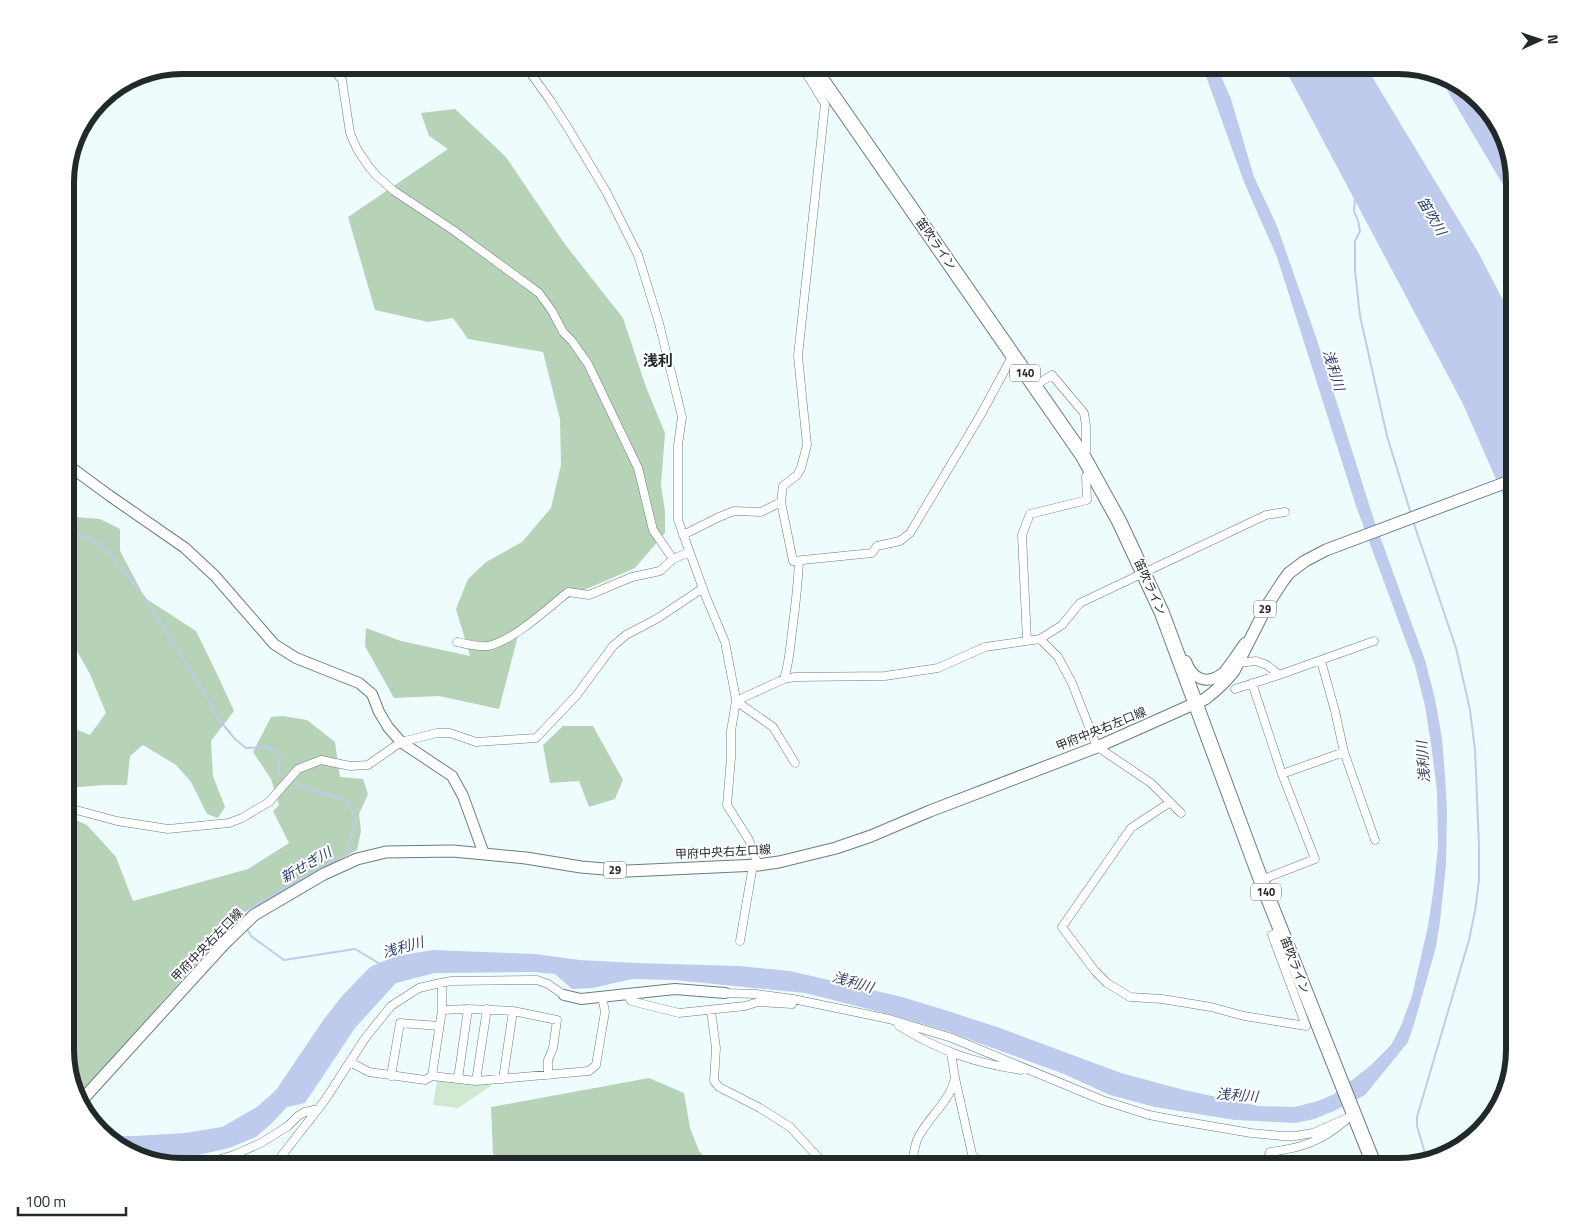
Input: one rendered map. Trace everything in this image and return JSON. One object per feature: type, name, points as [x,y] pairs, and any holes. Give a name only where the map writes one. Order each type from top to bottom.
[{"type":"highway","name":"笛吹ライン","points":[[819,74],[1083,456],[1119,521],[1162,613],[1261,880],[1340,1079],[1351,1114],[1370,1158]]},
{"type":"main road","name":"甲府中央右左口線","points":[[85,1098],[224,944],[254,915],[324,874],[358,859],[386,852],[453,851],[628,871],[756,865],[836,848],[871,836],[1098,746],[1206,699],[1221,688],[1234,671],[1276,590],[1289,573],[1314,555],[1506,482]]},
{"type":"street","points":[[337,74],[342,80],[350,133],[369,167],[394,191],[539,293],[552,311],[563,332],[572,341],[588,364],[638,468],[653,530],[673,559]]},
{"type":"street","points":[[531,74],[568,128],[607,193],[638,255],[660,323],[682,417],[678,445],[678,520],[725,642],[736,700],[731,731],[727,805],[748,840],[756,865],[740,941]]},
{"type":"street","points":[[817,74],[825,104],[798,356],[808,445],[797,475],[782,486],[781,502],[794,561],[872,553],[877,546],[900,541],[910,533],[980,416],[1013,355]]},
{"type":"street","points":[[1034,386],[1052,375],[1084,413],[1086,451],[1083,456]]},
{"type":"street","points":[[74,469],[185,548],[215,576],[274,644],[296,658],[359,683],[372,694],[379,712],[388,727],[401,742],[452,776],[463,796],[484,854]]},
{"type":"street","points":[[1027,641],[1022,535],[1030,514],[1087,500],[1086,476],[1092,472]]},
{"type":"street","points":[[683,535],[719,517],[734,512],[761,512],[781,502]]},
{"type":"street","points":[[736,700],[784,679],[795,677],[885,676],[918,672],[938,668],[985,647],[1040,639],[1062,625],[1080,603],[1266,515],[1286,512]]},
{"type":"street","points":[[457,642],[476,646],[488,646],[510,636],[568,592],[588,595],[632,577],[660,570],[673,559],[689,552]]},
{"type":"street","points":[[784,679],[790,652],[800,561]]},
{"type":"street","points":[[74,809],[117,821],[168,829],[229,823],[265,805],[298,769],[321,760],[350,766],[368,764],[401,742],[437,733],[450,733],[476,742],[536,738],[585,686],[613,646],[626,635],[658,618],[703,588]]},
{"type":"street","points":[[1162,613],[1181,647],[1188,668],[1192,674],[1201,679],[1212,680],[1224,672],[1252,635]]},
{"type":"street","points":[[1040,639],[1058,656],[1072,683],[1098,746],[1151,783],[1182,813]]},
{"type":"street","points":[[1235,689],[1321,661],[1374,641]]},
{"type":"street","points":[[1238,663],[1256,661],[1267,665],[1279,675]]},
{"type":"street","points":[[1321,661],[1344,752],[1375,840]]},
{"type":"street","points":[[1252,684],[1282,774],[1315,859],[1261,880]]},
{"type":"street","points":[[736,700],[773,727],[794,763]]},
{"type":"street","points":[[1282,774],[1344,752]]},
{"type":"street","points":[[1170,801],[1131,828],[1062,926],[1095,971],[1107,983],[1130,997],[1211,1007],[1244,1016],[1306,1026],[1272,935],[1281,931]]},
{"type":"street","points":[[280,1158],[318,1109],[366,1037],[390,1006],[419,988],[451,981],[537,980],[548,984],[564,995],[581,999],[675,989],[756,994],[793,999],[889,1019],[952,1038],[1102,1100],[1149,1115],[1251,1133],[1295,1136],[1313,1133],[1351,1114]]},
{"type":"street","points":[[432,1076],[442,1010],[442,983]]},
{"type":"street","points":[[627,994],[631,1001],[679,1013],[745,1006],[758,1002],[792,1004],[793,999]]},
{"type":"street","points":[[350,1062],[369,1072],[426,1080],[432,1076],[476,1081],[589,1071],[596,1065],[605,1012],[602,996]]},
{"type":"street","points":[[458,1079],[468,1009]]},
{"type":"street","points":[[442,1010],[513,1011],[557,1020],[553,1048],[548,1060],[548,1074]]},
{"type":"street","points":[[476,1081],[487,1010]]},
{"type":"street","points":[[711,1010],[716,1048],[714,1081],[719,1087],[760,1108],[790,1127],[819,1158]]},
{"type":"street","points":[[503,1079],[513,1011]]},
{"type":"street","points":[[889,1019],[916,1036],[951,1053],[996,1066],[1033,1072]]},
{"type":"street","points":[[391,1076],[400,1023],[439,1026]]},
{"type":"street","points":[[951,1053],[972,1154],[975,1158]]},
{"type":"street","points":[[914,1158],[918,1140],[929,1121],[952,1090],[955,1078]]},
{"type":"street","points":[[224,1158],[261,1143],[288,1126],[298,1116],[318,1109]]},
{"type":"street","points":[[1268,1158],[1270,1152],[1292,1150],[1307,1146],[1335,1130],[1351,1114]]},
{"type":"green space","points":[[455,109],[506,157],[564,243],[623,318],[646,387],[665,433],[661,485],[665,511],[665,533],[635,568],[582,591],[521,624],[499,709],[439,696],[394,698],[365,646],[366,628],[401,641],[470,656],[456,609],[468,579],[486,562],[522,542],[551,508],[561,465],[560,419],[543,352],[468,339],[453,318],[428,322],[375,310],[348,217],[448,149],[429,136],[421,113]]},
{"type":"green space","points":[[74,516],[100,519],[120,529],[120,551],[145,598],[196,631],[218,676],[234,711],[211,741],[213,776],[225,807],[218,818],[207,814],[191,782],[176,765],[143,745],[130,756],[127,785],[74,787],[74,729],[90,735],[106,713],[90,674],[74,646]]},
{"type":"green space","points":[[283,716],[307,720],[335,742],[340,777],[363,779],[368,794],[359,814],[361,831],[357,850],[231,920],[210,948],[82,1092],[77,1078],[74,1057],[74,819],[87,825],[116,857],[133,901],[248,869],[289,843],[273,811],[279,805],[271,779],[253,752],[271,717]]},
{"type":"green space","points":[[563,726],[593,726],[623,780],[615,799],[589,807],[579,781],[550,783],[543,745]]},
{"type":"green space","points":[[649,1078],[684,1093],[690,1128],[699,1151],[706,1158],[498,1158],[493,1154],[491,1107]]},
{"type":"green space","points":[[437,1079],[491,1083],[491,1086],[458,1108],[433,1105]]},
{"type":"water","points":[[1205,74],[1220,74],[1231,99],[1254,177],[1277,226],[1317,340],[1374,520],[1425,660],[1442,738],[1447,811],[1446,865],[1436,947],[1408,1042],[1365,1095],[1334,1111],[1314,1119],[1296,1123],[1235,1120],[1155,1107],[1110,1095],[1064,1074],[946,1031],[805,993],[674,980],[632,979],[593,988],[572,989],[555,974],[534,972],[435,973],[396,983],[355,1028],[305,1103],[287,1107],[256,1137],[229,1148],[185,1158],[175,1158],[147,1152],[134,1147],[116,1136],[185,1133],[222,1127],[257,1107],[276,1090],[324,1019],[343,995],[370,967],[396,956],[433,950],[535,954],[580,960],[636,963],[739,966],[790,971],[902,997],[951,1012],[1121,1073],[1184,1090],[1258,1106],[1295,1107],[1318,1101],[1334,1094],[1370,1066],[1391,1045],[1401,1026],[1412,996],[1428,926],[1438,846],[1437,791],[1431,744],[1425,706],[1415,666],[1356,506],[1277,257],[1244,182]]},
{"type":"water","name":"笛吹川","points":[[1288,74],[1370,74],[1478,252],[1506,306],[1506,502],[1462,402]]},
{"type":"water","points":[[1443,84],[1464,96],[1488,122],[1503,154],[1506,190]]},
{"type":"waterway","points":[[1355,198],[1354,211],[1360,231],[1355,241],[1355,271],[1360,316],[1387,436],[1411,514]]},
{"type":"waterway","points":[[1413,521],[1456,648],[1470,710],[1475,750],[1479,846],[1479,880],[1469,940],[1417,1117],[1417,1126],[1425,1154]]},
{"type":"waterway","name":"新せぎ川","points":[[74,534],[93,540],[110,554],[145,598],[205,694],[216,716],[235,739],[246,748],[269,747],[280,757],[278,773],[286,778]]},
{"type":"waterway","name":"新せぎ川","points":[[242,921],[238,915],[347,853],[356,819],[347,801],[300,786],[290,780]]},
{"type":"waterway","name":"新せぎ川","points":[[247,929],[251,936],[284,960],[355,949],[380,964]]},
{"type":"district","name":"浅利","points":[[658,361]]},
{"type":"water label","name":"浅利川","points":[[1334,370]]},
{"type":"water label","name":"浅利川","points":[[1423,762]]},
{"type":"water label","name":"浅利川","points":[[403,947]]},
{"type":"water label","name":"浅利川","points":[[853,982]]},
{"type":"water label","name":"浅利川","points":[[1237,1095]]}]
